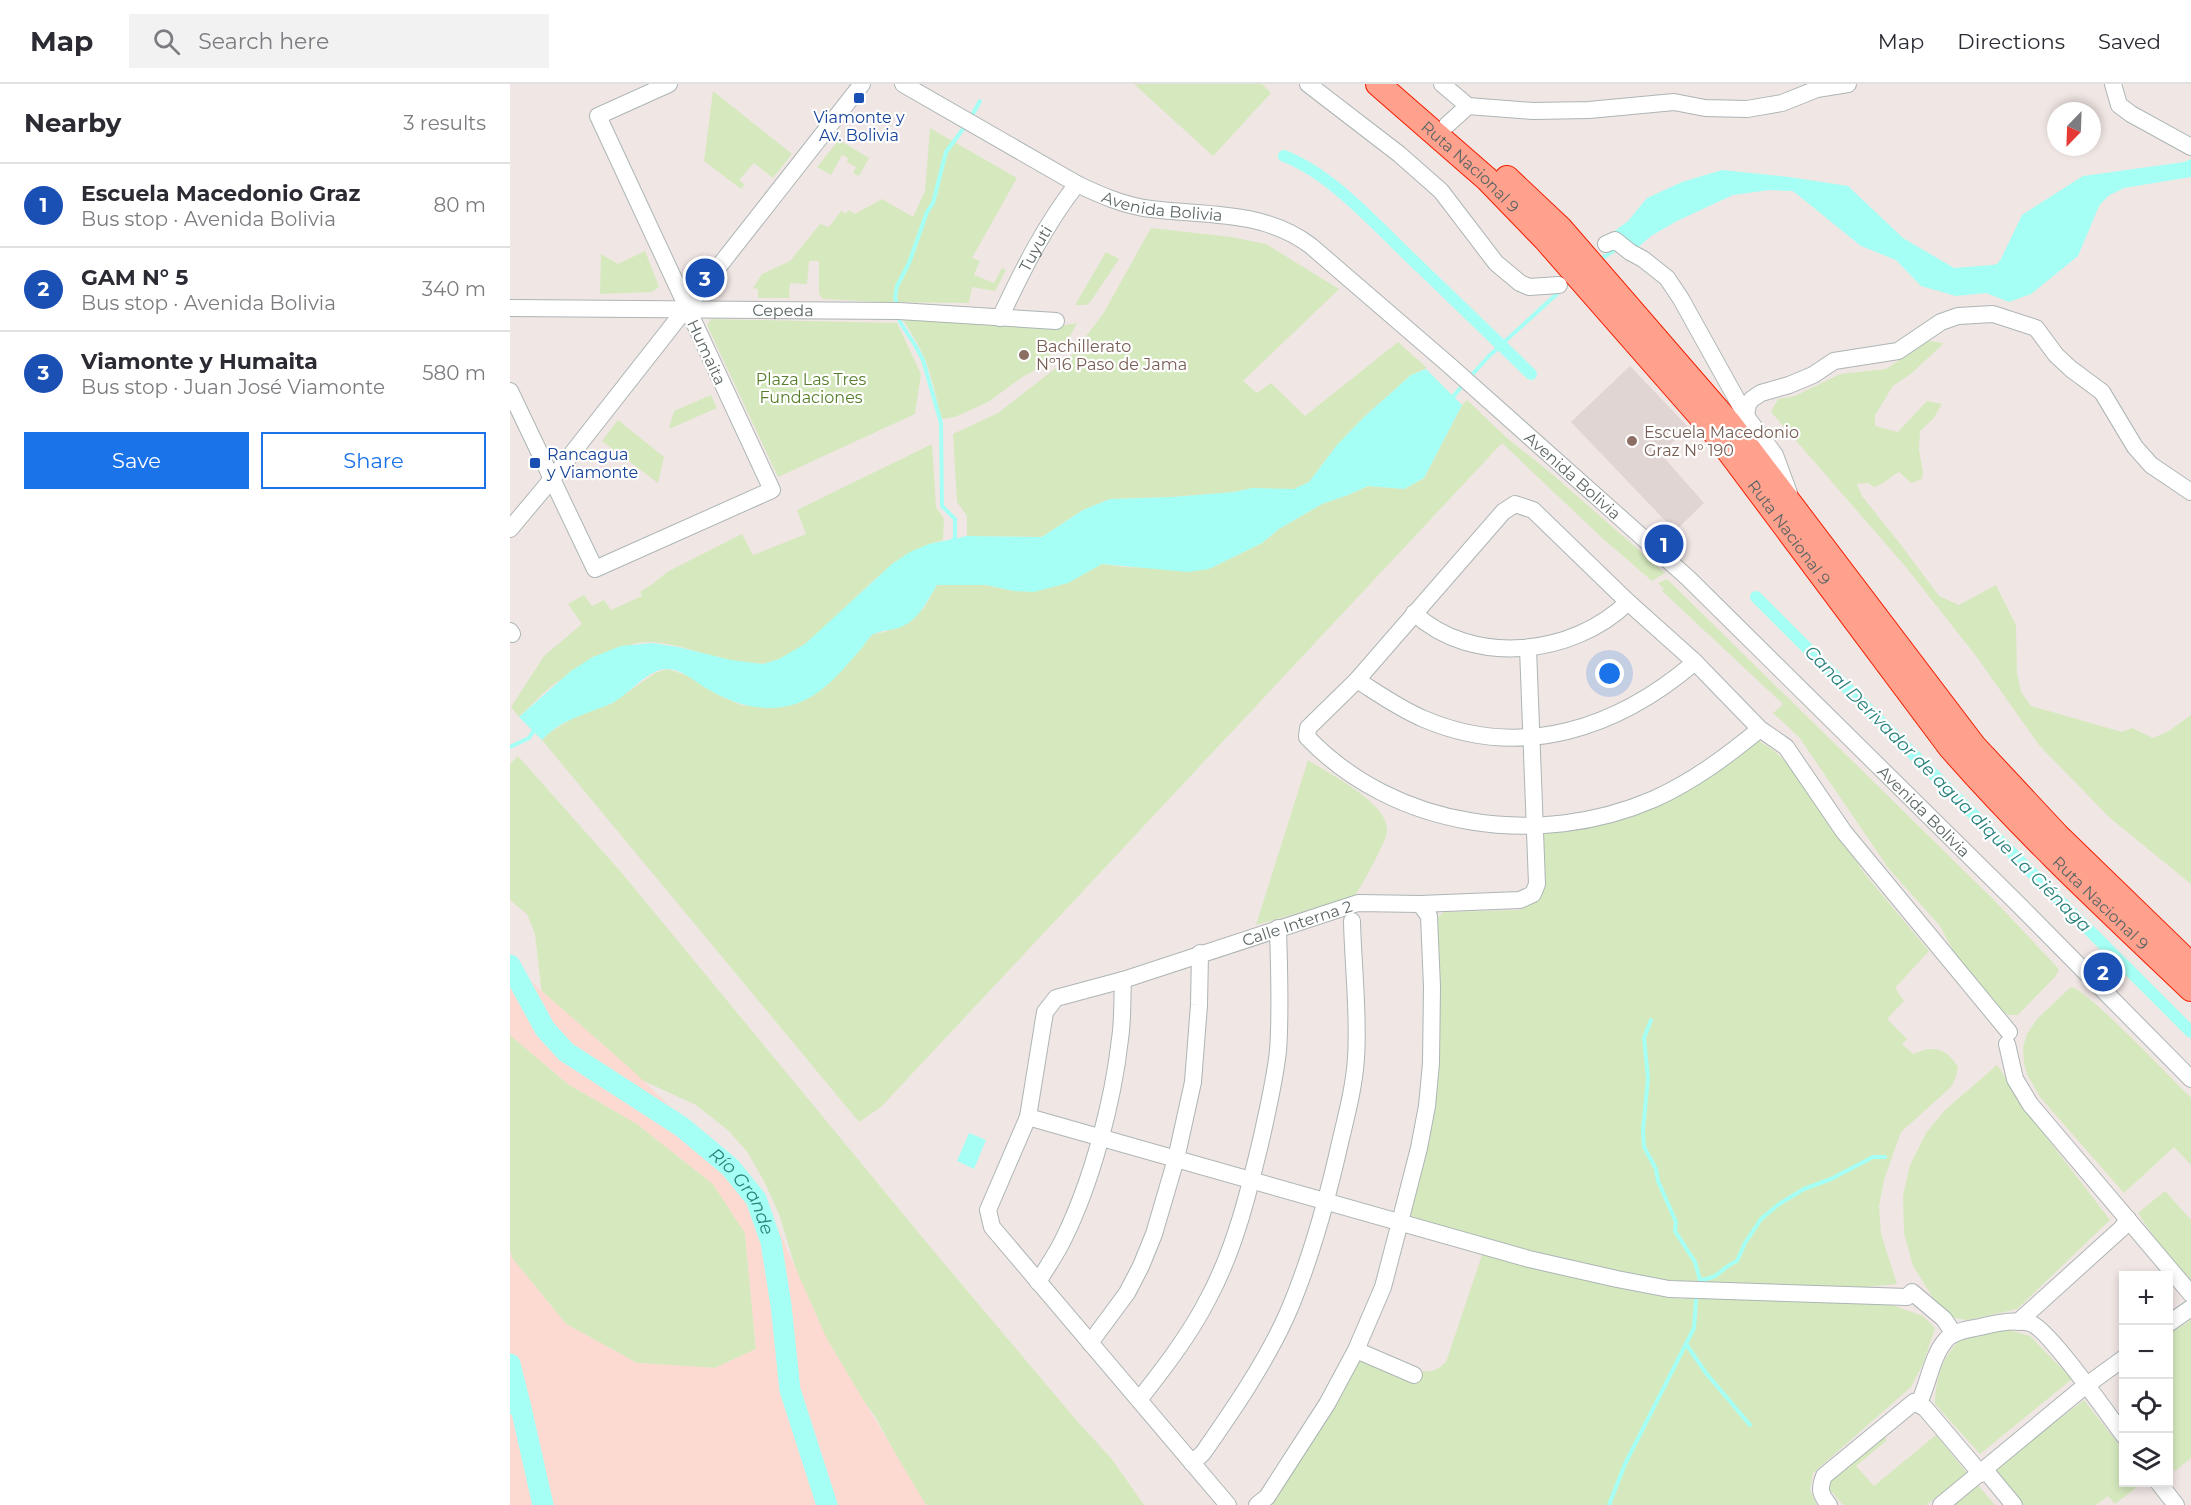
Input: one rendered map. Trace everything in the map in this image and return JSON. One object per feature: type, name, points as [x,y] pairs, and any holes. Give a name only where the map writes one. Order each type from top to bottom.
[{"type":"highway","name":"Ruta Nacional 9","points":[[1378,84],[1554,234]]},
{"type":"highway","name":"Ruta Nacional 9","points":[[1395,84],[1447,124],[1554,234],[1611,301],[1716,434],[1950,747],[1984,786],[2036,840],[2191,989]]},
{"type":"highway","name":"Ruta Nacional 9","points":[[1611,301],[1729,423],[1974,746],[2057,835],[2191,965]]},
{"type":"street","name":"Humaita","points":[[552,479],[595,569],[772,490],[598,116],[669,84]]},
{"type":"street","points":[[510,529],[552,479],[862,84]]},
{"type":"street","points":[[1308,84],[1399,154],[1441,191],[1496,263],[1520,283],[1529,287],[1560,285]]},
{"type":"street","points":[[1442,84],[1468,106],[1533,111],[1588,111],[1674,102],[1705,108],[1747,109],[1782,103],[1817,89],[1848,84]]},
{"type":"street","points":[[2113,84],[2120,105],[2130,114],[2191,147]]},
{"type":"street","name":"Avenida Bolivia","points":[[914,86],[945,107],[1077,184],[1129,205],[1150,209],[1221,214],[1280,227],[1302,239],[1449,365],[1688,578],[2019,904],[2191,1079]]},
{"type":"street","points":[[1447,124],[1468,106]]},
{"type":"street","name":"Tuyuti","points":[[1000,318],[1053,214],[1077,184]]},
{"type":"street","points":[[1606,244],[1615,240],[1667,278],[1746,416],[1775,455],[1793,505]]},
{"type":"street","name":"Cepeda","points":[[510,308],[898,311],[1056,321]]},
{"type":"street","points":[[1746,416],[1748,405],[1761,393],[1813,375],[1834,361],[1898,351],[1941,322],[1958,316],[1993,314],[2036,328],[2056,355],[2102,392],[2135,447],[2151,465],[2191,492]]},
{"type":"street","points":[[510,391],[552,479]]},
{"type":"street","points":[[1760,729],[1708,769],[1653,799],[1590,819],[1535,826],[1486,824],[1434,813],[1377,791],[1327,755],[1307,737],[1308,728],[1357,680],[1503,512],[1515,504],[1533,510],[1628,602],[1695,662],[1760,729],[1786,747],[1850,840],[2008,1038],[2015,1079],[2030,1104],[2191,1294]]},
{"type":"street","points":[[1414,613],[1425,624],[1471,644],[1528,648],[1559,641],[1582,632],[1604,621],[1628,602]]},
{"type":"street","points":[[1528,648],[1535,826]]},
{"type":"street","points":[[1357,680],[1402,709],[1440,725],[1487,735],[1531,736],[1559,733],[1588,726],[1620,713],[1661,689],[1695,662]]},
{"type":"street","name":"Calle Interna 2","points":[[1028,1117],[1045,1012],[1056,998],[1123,980],[1358,903],[1420,904],[1520,900],[1533,894],[1537,884],[1535,826]]},
{"type":"street","points":[[1257,1505],[1267,1497],[1328,1404],[1356,1350],[1383,1287],[1419,1148],[1427,1106],[1431,1063],[1430,916],[1420,904]]},
{"type":"street","points":[[1192,1463],[1203,1453],[1258,1370],[1285,1318],[1309,1261],[1349,1105],[1356,1061],[1358,1015],[1352,921]]},
{"type":"street","points":[[1139,1400],[1188,1335],[1209,1298],[1227,1257],[1252,1180],[1278,1052],[1280,1000],[1278,928]]},
{"type":"street","points":[[1090,1343],[1127,1293],[1141,1266],[1154,1234],[1176,1159],[1192,1082],[1199,1005],[1200,953]]},
{"type":"street","points":[[1038,1282],[1064,1239],[1081,1197],[1100,1138],[1111,1098],[1121,1038],[1123,980]]},
{"type":"street","points":[[1228,1505],[992,1227],[988,1210],[1028,1117],[1529,1259],[1669,1289],[1907,1297],[1911,1292],[1944,1319],[1954,1334]]},
{"type":"street","points":[[2018,1322],[2122,1228],[2128,1219]]},
{"type":"street","points":[[2173,1321],[2191,1308]]},
{"type":"street","points":[[1919,1403],[1936,1358],[1946,1339],[1954,1334],[1982,1326],[2018,1322],[2032,1324],[2042,1331],[2122,1433]]},
{"type":"street","points":[[1356,1350],[1414,1375]]},
{"type":"street","points":[[1941,1505],[2086,1385],[2119,1362]]},
{"type":"street","points":[[1828,1505],[1819,1488],[1824,1476],[1914,1402],[1919,1403],[2014,1505]]},
{"type":"street","points":[[2162,1487],[2176,1505]]},
{"type":"shaded area","name":"Escuela Macedonio Graz N° 190","points":[[1630,366],[1689,428],[1660,453],[1704,503],[1675,531],[1571,422]]},
{"type":"green space","points":[[1134,84],[1262,84],[1271,93],[1213,156]]},
{"type":"green space","points":[[713,91],[792,154],[773,178],[754,163],[739,180],[745,185],[741,189],[704,161]]},
{"type":"green space","points":[[930,128],[1017,178],[972,258],[980,261],[974,275],[994,283],[1002,268],[1006,270],[995,291],[972,287],[969,303],[823,299],[819,294],[819,261],[809,261],[807,284],[790,283],[789,298],[758,298],[758,289],[753,288],[762,274],[790,261],[820,224],[829,227],[841,211],[846,214],[848,210],[855,214],[882,199],[913,217],[925,191]]},
{"type":"green space","points":[[839,140],[869,158],[859,176],[853,173],[856,167],[847,162],[848,158],[842,155],[831,175],[817,167]]},
{"type":"green space","points":[[1151,228],[1231,237],[1266,244],[1339,289],[1243,381],[1257,393],[1271,383],[1305,416],[1398,342],[1427,368],[1411,375],[1364,417],[1337,445],[1309,482],[1294,490],[1252,488],[1234,492],[1172,497],[1110,499],[1083,510],[1042,537],[967,536],[967,516],[957,502],[953,434],[998,413],[1070,357],[1103,314]]},
{"type":"green space","points":[[645,251],[659,287],[652,292],[600,294],[601,254],[618,264]]},
{"type":"green space","points":[[1106,252],[1119,259],[1091,301],[1086,305],[1075,305]]},
{"type":"green space","points":[[901,317],[1052,327],[1077,323],[1067,342],[1050,355],[1045,365],[1024,376],[988,402],[955,417],[941,419],[935,390],[923,354]]},
{"type":"green space","name":"Plaza Las Tres Fundaciones","points":[[711,319],[897,323],[921,374],[915,414],[778,477],[707,325]]},
{"type":"green space","points":[[1929,341],[1944,343],[1912,373],[1893,386],[1875,415],[1875,426],[1898,432],[1927,401],[1942,404],[1933,419],[1920,431],[1922,479],[1911,483],[1899,472],[1874,487],[1868,483],[1857,484],[1862,496],[1939,596],[1959,605],[1996,585],[2016,625],[2017,673],[2021,692],[2031,706],[2122,732],[2132,728],[2153,738],[2169,731],[2191,715],[2191,884],[2110,818],[2039,745],[1976,656],[1905,566],[1771,412],[1778,399],[1795,396],[1840,374],[1886,369]]},
{"type":"green space","points":[[711,395],[717,408],[669,429],[674,411]]},
{"type":"green space","points":[[1467,400],[1507,438],[1552,474],[1665,573],[1652,581],[1601,537],[1502,443],[881,1107],[859,1122],[542,740],[547,734],[579,714],[611,704],[655,673],[667,669],[686,675],[722,697],[744,706],[821,690],[873,634],[885,632],[924,608],[937,585],[986,585],[1014,591],[1102,564],[1124,567],[1209,569],[1262,543],[1279,529],[1322,504],[1368,486],[1404,489],[1424,478],[1462,405]]},
{"type":"green space","points":[[618,420],[664,457],[658,483],[602,441]]},
{"type":"green space","points":[[932,444],[936,507],[944,519],[943,540],[917,550],[895,563],[802,646],[780,659],[764,663],[746,663],[672,645],[654,642],[637,643],[562,679],[519,717],[511,707],[544,656],[582,624],[568,604],[584,595],[592,606],[604,600],[611,610],[642,596],[640,592],[667,572],[742,534],[753,555],[806,534],[797,510]]},
{"type":"green space","points":[[1667,579],[1995,901],[2056,966],[2059,970],[2055,977],[2018,1015],[2009,1015],[2000,1010],[1962,967],[1940,926],[1889,869],[1799,737],[1773,713],[1783,704],[1662,591],[1664,589],[1658,583]]},
{"type":"green space","points":[[1754,738],[1772,749],[1796,771],[1864,873],[1929,951],[1895,988],[1904,1001],[1887,1019],[1907,1039],[1902,1044],[1913,1054],[1927,1049],[1938,1050],[1949,1055],[1958,1067],[1951,1087],[1901,1132],[1884,1180],[1879,1206],[1881,1234],[1897,1284],[1863,1287],[1667,1283],[1621,1275],[1465,1234],[1410,1216],[1424,1154],[1435,919],[1444,912],[1519,910],[1536,894],[1543,834],[1609,820]]},
{"type":"green space","points":[[518,756],[621,872],[932,1249],[1111,1458],[1144,1505],[923,1505],[876,1418],[836,1362],[804,1296],[779,1214],[748,1153],[729,1131],[696,1105],[611,1066],[542,996],[535,934],[527,914],[510,900],[510,764]]},
{"type":"green space","points":[[1308,760],[1369,800],[1379,810],[1385,821],[1387,832],[1356,894],[1350,898],[1256,925]]},
{"type":"green space","points":[[2071,987],[2094,1002],[2191,1098],[2191,1165],[2174,1147],[2124,1193],[2040,1097],[2027,1074],[2023,1047],[2027,1034],[2037,1019]]},
{"type":"green space","points":[[510,1035],[568,1084],[637,1124],[713,1184],[745,1233],[756,1349],[715,1368],[637,1363],[566,1324],[512,1258],[510,1251]]},
{"type":"green space","points":[[1997,1065],[2037,1125],[2110,1220],[2017,1309],[1968,1320],[1953,1318],[1939,1307],[1913,1266],[1904,1233],[1903,1196],[1910,1165],[1926,1133],[1945,1110]]},
{"type":"green space","points":[[2165,1191],[2191,1220],[2191,1280],[2158,1243],[2138,1213]]},
{"type":"green space","points":[[1484,1249],[1627,1288],[1681,1299],[1709,1297],[1889,1304],[1923,1316],[1935,1328],[1923,1364],[1911,1387],[1813,1473],[1810,1490],[1817,1505],[1265,1505],[1366,1347],[1409,1368],[1419,1370],[1435,1370],[1446,1362]]},
{"type":"green space","points":[[2191,1320],[2191,1458],[2175,1471],[2173,1468],[2173,1331]]},
{"type":"green space","points":[[2009,1330],[2030,1336],[2072,1379],[1980,1454],[1935,1404],[1937,1383],[1950,1352],[1965,1337],[1979,1332]]},
{"type":"green space","points":[[2084,1400],[2119,1445],[2119,1487],[2137,1487],[2115,1504],[2108,1496],[2096,1505],[2023,1505],[1995,1469]]},
{"type":"green space","points":[[1882,1434],[1887,1440],[1856,1466],[1874,1486],[1936,1435],[1968,1474],[1926,1505],[1843,1505],[1829,1489],[1830,1478]]},
{"type":"green space","points":[[1977,1484],[1995,1505],[1951,1505]]},
{"type":"sand","points":[[510,963],[632,1070],[763,1195],[827,1339],[926,1505],[510,1505],[510,1251],[512,1258],[566,1324],[637,1363],[715,1368],[756,1349],[745,1233],[713,1184],[637,1124],[568,1084],[510,1035]]},
{"type":"water","points":[[2191,159],[2191,177],[2124,188],[2108,196],[2099,206],[2078,256],[2031,294],[2009,302],[1986,293],[1956,296],[1921,286],[1896,260],[1861,246],[1793,191],[1769,190],[1733,195],[1677,221],[1651,236],[1634,251],[1612,233],[1628,221],[1647,198],[1682,182],[1722,170],[1848,186],[1903,238],[1954,268],[1992,265],[1997,264],[2001,259],[2022,215],[2083,176],[2184,162]]},
{"type":"water","points":[[1426,369],[1462,405],[1424,478],[1404,489],[1368,486],[1322,504],[1279,529],[1262,543],[1209,569],[1188,572],[1102,564],[1068,583],[1034,592],[1014,591],[986,585],[937,585],[911,621],[898,628],[872,635],[827,685],[803,701],[777,708],[752,706],[727,699],[682,673],[667,669],[652,673],[610,704],[565,722],[542,740],[519,717],[571,671],[593,657],[621,646],[652,643],[731,660],[763,664],[779,659],[805,644],[892,564],[910,552],[929,544],[967,536],[1042,537],[1083,510],[1110,499],[1172,497],[1234,492],[1252,488],[1294,489],[1309,482],[1337,445],[1364,417],[1411,375]]},
{"type":"water","points":[[969,1133],[986,1140],[974,1169],[957,1161]]},
{"type":"waterway","points":[[970,119],[980,101]]},
{"type":"waterway","points":[[897,305],[895,297],[897,286],[909,263],[927,212],[933,203],[946,152],[966,125]]},
{"type":"waterway","name":"Canal Derivador de agua dique La Ciénaga","points":[[1284,156],[1303,165],[1338,189],[1418,265]]},
{"type":"waterway","points":[[1599,260],[1618,248]]},
{"type":"waterway","name":"Canal Derivador de agua dique La Ciénaga","points":[[1418,265],[1531,374]]},
{"type":"waterway","points":[[1470,377],[1489,356],[1571,281]]},
{"type":"waterway","points":[[899,316],[900,322],[923,360],[941,423],[942,506],[955,519],[955,538],[952,541]]},
{"type":"waterway","points":[[1451,399],[1463,385]]},
{"type":"waterway","name":"Canal Derivador de agua dique La Ciénaga","points":[[1756,597],[2191,1032]]},
{"type":"waterway","points":[[510,747],[529,738],[536,727]]},
{"type":"waterway","name":"Río Grande","points":[[510,965],[545,1029],[566,1052],[682,1127],[730,1167],[756,1199],[771,1242],[781,1305],[790,1390],[827,1505]]},
{"type":"waterway","points":[[1651,1020],[1644,1038],[1648,1078],[1643,1130],[1644,1147],[1656,1169],[1658,1181],[1676,1222],[1675,1231],[1695,1262],[1700,1280],[1716,1275],[1737,1261],[1745,1243],[1761,1219],[1779,1204],[1804,1189],[1831,1179],[1873,1157],[1885,1157]]},
{"type":"waterway","points":[[1609,1505],[1625,1464],[1694,1328],[1696,1299]]},
{"type":"waterway","points":[[1686,1344],[1706,1373],[1750,1425]]},
{"type":"waterway","name":"Río Grande","points":[[510,1364],[521,1408]]},
{"type":"waterway","name":"Río Grande","points":[[510,1402],[521,1408],[543,1505]]},
{"type":"place","name":"Viamonte y Av. Bolivia","points":[[859,98]]},
{"type":"place","name":"Viamonte y Humaita","points":[[705,278]]},
{"type":"place","name":"Bachillerato Nº16 Paso de Jama","points":[[1024,355]]},
{"type":"place","name":"Escuela Macedonio Graz N° 190","points":[[1632,441]]},
{"type":"place","name":"Rancagua y Viamonte","points":[[535,463]]},
{"type":"place","name":"Escuela Macedonio Graz","points":[[1664,544]]},
{"type":"place","name":"GAM N° 5","points":[[2103,972]]}]
